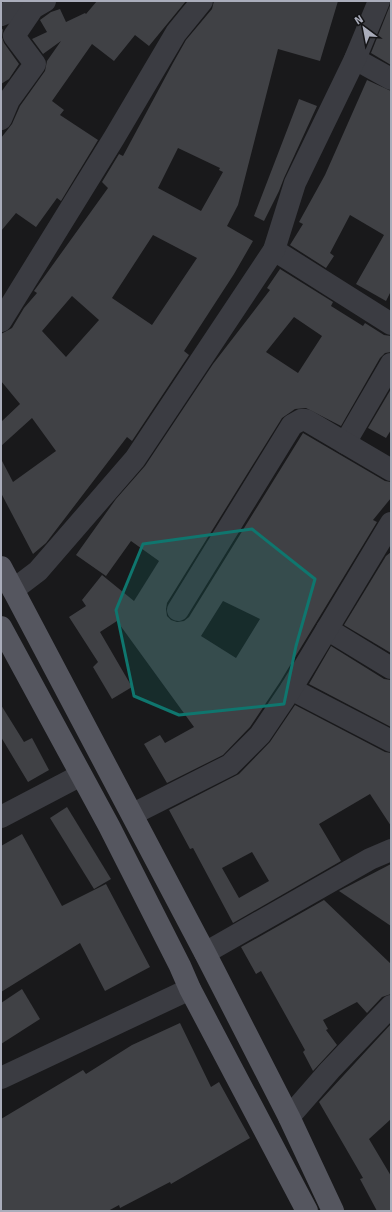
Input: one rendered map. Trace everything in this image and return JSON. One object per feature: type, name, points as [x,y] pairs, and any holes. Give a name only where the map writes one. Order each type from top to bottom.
[{"type":"main road","points":[[1,567],[133,814],[289,1117],[328,1209]]},
{"type":"main road","points":[[1,627],[81,775],[166,938],[190,989],[307,1211]]},
{"type":"street","points":[[1,16],[34,1]]},
{"type":"street","points":[[1,119],[9,100],[34,64],[14,36],[33,8],[45,1]]},
{"type":"street","points":[[1,321],[114,138],[176,33],[202,1]]},
{"type":"street","points":[[14,590],[38,571],[134,459],[274,250],[295,183],[355,59],[375,2]]},
{"type":"street","points":[[355,59],[391,79]]},
{"type":"street","points":[[274,250],[391,324]]},
{"type":"street","points":[[344,443],[391,364]]},
{"type":"street","points":[[178,610],[292,425],[301,420],[306,420],[391,470]]},
{"type":"street","points":[[133,814],[230,765],[260,735],[291,689],[390,528]]},
{"type":"street","points":[[327,629],[391,668]]},
{"type":"street","points":[[291,689],[391,741]]},
{"type":"street","points":[[1,816],[81,775]]},
{"type":"street","points":[[205,953],[370,859],[391,850]]},
{"type":"street","points":[[1,1078],[190,989]]},
{"type":"street","points":[[289,1117],[330,1070],[391,1006]]},
{"type":"highlighted area","points":[[252,529],[315,579],[296,646],[284,704],[179,715],[134,696],[116,610],[143,544]]},
{"type":"building","points":[[97,1],[186,1],[149,46],[135,35],[114,61],[92,44],[52,101],[64,110],[60,115],[98,140],[61,201],[57,198],[36,227],[16,213],[1,231],[1,138],[12,124],[20,106],[45,71],[47,61],[61,41],[43,54],[32,39],[47,32],[40,20],[51,12],[60,9],[66,22],[85,13],[86,14]]},
{"type":"building","points":[[214,1],[338,1],[320,61],[278,49],[238,205],[227,226],[253,241],[234,274],[184,351],[189,355],[132,441],[127,437],[46,543],[33,554],[1,493],[1,459],[13,482],[56,451],[32,418],[1,446],[1,422],[20,404],[1,381],[1,334],[12,328],[24,308],[37,293],[34,291],[108,188],[102,182],[119,154],[123,156],[186,40],[212,9]],"holes":[[[178,148],[220,168],[219,170],[223,172],[201,211],[158,188]],[[153,235],[197,258],[152,325],[112,298]],[[72,296],[99,320],[66,357],[42,331]]]},
{"type":"building","points":[[391,3],[391,65],[371,53]]},
{"type":"building","points":[[1,27],[3,30],[2,37],[4,43],[19,64],[9,79],[1,84]]},
{"type":"building","points":[[367,80],[391,91],[391,291],[386,301],[356,284],[384,235],[350,215],[330,253],[334,256],[326,268],[290,245],[303,224],[299,222],[325,175]]},
{"type":"building","points":[[299,99],[317,106],[264,221],[254,216]]},
{"type":"building","points":[[280,269],[333,302],[331,306],[363,326],[365,323],[384,335],[391,336],[391,352],[385,353],[380,358],[341,426],[306,408],[295,409],[282,418],[167,603],[167,616],[171,620],[177,622],[184,621],[189,617],[303,433],[385,481],[391,482],[391,498],[373,520],[377,522],[280,682],[250,727],[223,755],[167,783],[144,744],[160,735],[165,743],[194,727],[117,621],[100,632],[132,687],[112,699],[93,667],[98,662],[69,617],[86,606],[82,600],[102,575],[134,601],[159,561],[131,541],[106,576],[76,555],[116,499],[145,466],[213,364],[270,290],[267,288]],"holes":[[[294,317],[322,336],[298,373],[266,352]],[[223,601],[260,619],[236,658],[201,636]]]},
{"type":"building","points":[[391,389],[391,430],[386,438],[368,428]]},
{"type":"building","points":[[391,552],[391,653],[344,625],[386,556]]},
{"type":"building","points":[[331,646],[384,679],[391,680],[391,727],[309,684]]},
{"type":"building","points":[[1,705],[24,742],[32,738],[49,770],[28,782],[1,737]]},
{"type":"building","points":[[295,705],[385,752],[391,753],[391,826],[370,794],[319,824],[341,861],[233,923],[193,848],[190,849],[169,810],[239,774],[270,742]],"holes":[[[252,852],[269,881],[239,898],[222,868]]]},
{"type":"building","points":[[67,807],[111,879],[94,889],[50,818]]},
{"type":"building","points":[[22,834],[62,906],[106,884],[150,967],[105,991],[80,943],[1,992],[1,846]]},
{"type":"building","points":[[391,864],[391,926],[339,891]]},
{"type":"building","points":[[324,900],[391,964],[391,994],[382,997],[367,1013],[357,1002],[323,1020],[328,1029],[326,1030],[337,1045],[313,1071],[303,1052],[305,1050],[261,971],[256,974],[241,947]]},
{"type":"building","points":[[22,989],[40,1019],[1,1044],[1,1003]]},
{"type":"building","points":[[180,1023],[211,1087],[219,1082],[250,1138],[171,1184],[170,1182],[120,1208],[119,1205],[108,1211],[1,1211],[1,1119],[83,1070],[86,1074],[132,1045]]},
{"type":"building","points":[[391,1024],[391,1119],[369,1139],[391,1176],[391,1211],[377,1211],[360,1179],[363,1178],[319,1102]]}]
